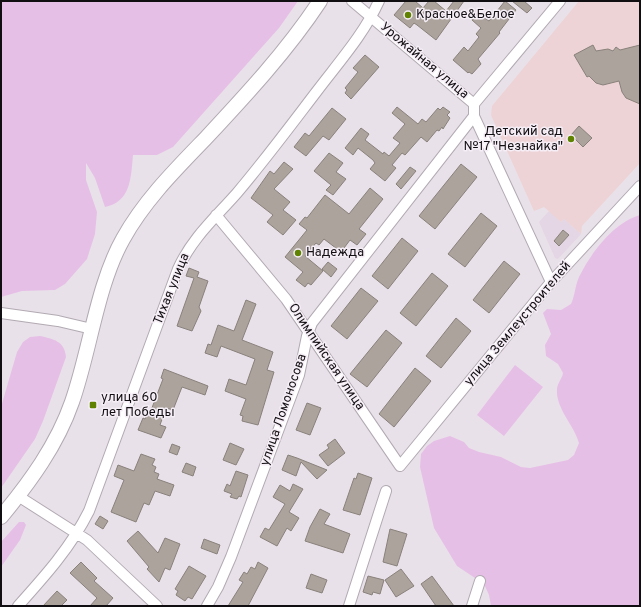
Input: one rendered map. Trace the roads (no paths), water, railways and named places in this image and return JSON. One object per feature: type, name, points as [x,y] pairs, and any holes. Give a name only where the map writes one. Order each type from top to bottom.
[{"type":"main road","points":[[1,517],[18,496],[52,447],[62,426],[77,386],[109,272],[122,240],[131,225],[162,185],[266,72],[303,27],[320,1]]},
{"type":"street","name":"Урожайная улица","points":[[352,1],[474,104],[474,116],[551,282]]},
{"type":"street","name":"Тихая улица","points":[[18,606],[59,559],[78,534],[107,467],[138,377],[183,259],[194,240],[267,156],[372,18],[379,1]]},
{"type":"street","points":[[474,104],[560,1]]},
{"type":"street","name":"улица Ломоносова","points":[[207,606],[232,557],[299,375],[308,330],[316,317],[474,116]]},
{"type":"street","name":"улица Землеустроителей","points":[[400,466],[551,282],[640,186]]},
{"type":"street","name":"Олимпийская улица","points":[[216,215],[273,282],[308,330],[400,466]]},
{"type":"street","points":[[1,312],[58,321],[92,329]]},
{"type":"street","points":[[350,606],[386,491]]},
{"type":"street","points":[[18,496],[96,547],[157,606]]},
{"type":"street","points":[[472,606],[480,581]]},
{"type":"place","name":"Красное&Белое","points":[[408,15]]},
{"type":"place","name":"Детский сад №17 \"Незнайка\"","points":[[571,139]]},
{"type":"place","name":"Надежда","points":[[298,253]]},
{"type":"place","name":"улица 60 лет Победы","points":[[93,405]]}]
